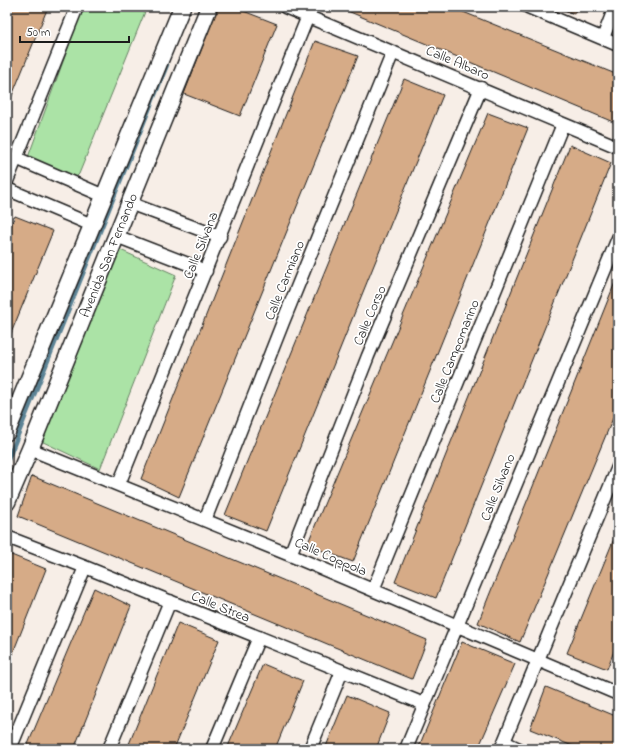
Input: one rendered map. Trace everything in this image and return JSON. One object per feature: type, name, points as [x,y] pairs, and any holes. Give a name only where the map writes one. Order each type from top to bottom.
[{"type":"street","points":[[7,181],[77,7]]},
{"type":"street","name":"Avenida San Fernando","points":[[7,432],[182,7]]},
{"type":"street","name":"Avenida San Fernando","points":[[7,502],[30,450],[209,7]]},
{"type":"street","name":"Calle Albaro","points":[[285,7],[618,146]]},
{"type":"street","points":[[528,7],[618,45]]},
{"type":"street","points":[[603,38],[615,7]]},
{"type":"street","name":"Calle Silvana","points":[[119,484],[220,238],[308,16]]},
{"type":"street","name":"Calle Carmiano","points":[[205,520],[283,322],[393,52]]},
{"type":"street","name":"Calle Corso","points":[[290,555],[368,356],[481,88]]},
{"type":"street","name":"Calle Campomarino","points":[[374,590],[563,124]]},
{"type":"street","points":[[16,158],[104,196]]},
{"type":"street","points":[[7,190],[92,225]]},
{"type":"street","points":[[129,203],[220,238]]},
{"type":"street","points":[[116,236],[206,271]]},
{"type":"street","name":"Calle Silvano","points":[[406,749],[458,627],[488,549],[618,238]]},
{"type":"street","name":"Calle Coppola","points":[[30,450],[119,484],[374,590],[618,694]]},
{"type":"street","points":[[519,749],[502,746],[618,467]]},
{"type":"street","name":"Calle Strea","points":[[7,537],[424,704]]},
{"type":"street","points":[[10,749],[85,567]]},
{"type":"street","points":[[109,749],[170,602]]},
{"type":"street","points":[[212,749],[259,637]]},
{"type":"street","points":[[310,749],[342,671]]},
{"type":"green space","points":[[83,7],[147,7],[79,174],[73,180],[27,160]]},
{"type":"green space","points":[[116,248],[176,275],[100,469],[39,440]]},
{"type":"building","points":[[7,7],[48,7],[7,108]]},
{"type":"building","points":[[218,7],[233,7],[277,24],[240,116],[184,94]]},
{"type":"building","points":[[338,7],[451,7],[618,75],[618,124]]},
{"type":"building","points":[[557,7],[577,7],[574,14]]},
{"type":"building","points":[[315,41],[358,56],[179,497],[141,479]]},
{"type":"building","points":[[404,79],[443,95],[266,531],[225,515]]},
{"type":"building","points":[[488,113],[528,128],[353,562],[307,545]]},
{"type":"building","points":[[570,145],[611,163],[436,598],[395,582]]},
{"type":"building","points":[[15,216],[53,231],[7,343],[7,235]]},
{"type":"building","points":[[618,275],[618,406],[520,642],[478,623]]},
{"type":"building","points":[[32,476],[427,640],[412,679],[18,516]]},
{"type":"building","points":[[618,529],[618,641],[607,669],[567,653]]},
{"type":"building","points":[[9,554],[46,569],[7,668],[7,560]]},
{"type":"building","points":[[94,588],[131,606],[74,749],[26,749]]},
{"type":"building","points":[[178,623],[219,640],[174,749],[127,749]]},
{"type":"building","points":[[462,642],[515,664],[478,749],[418,749]]},
{"type":"building","points":[[263,664],[303,681],[275,749],[227,749]]},
{"type":"building","points":[[546,687],[618,717],[618,749],[580,749],[530,729]]},
{"type":"building","points":[[347,695],[390,713],[376,749],[325,749]]},
{"type":"waterway","points":[[7,462],[167,65]]}]
